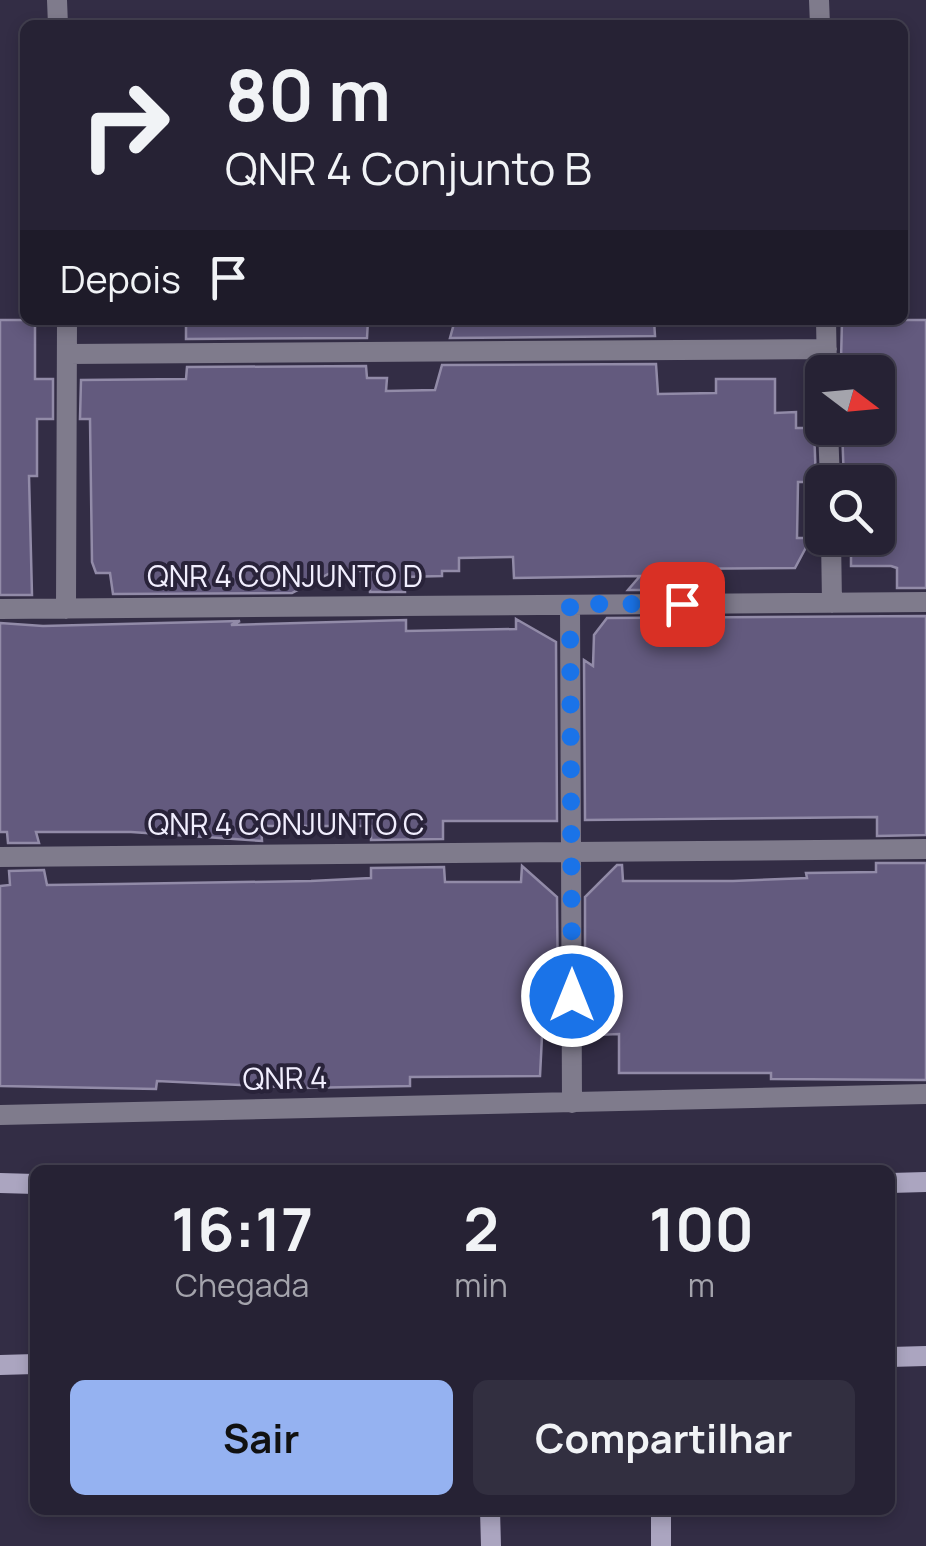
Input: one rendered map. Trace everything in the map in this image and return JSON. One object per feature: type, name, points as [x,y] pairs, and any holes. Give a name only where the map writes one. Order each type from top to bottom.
[{"type":"main road","points":[[895,1182],[926,1182]]},
{"type":"main road","points":[[0,1184],[30,1184]]},
{"type":"main road","points":[[895,1357],[926,1356]]},
{"type":"main road","points":[[0,1365],[30,1364]]},
{"type":"main road","points":[[490,1515],[491,1546]]},
{"type":"main road","points":[[661,1515],[661,1546]]},
{"type":"street","points":[[66,609],[67,325]]},
{"type":"street","points":[[826,325],[827,355]]},
{"type":"street","points":[[68,354],[827,349]]},
{"type":"street","points":[[831,555],[832,602]]},
{"type":"street","name":"QNR 4 CONJUNTO D","points":[[0,609],[926,602]]},
{"type":"street","points":[[570,604],[572,1103]]},
{"type":"street","name":"QNR 4 CONJUNTO C","points":[[0,857],[926,850]]},
{"type":"street","name":"QNR 4","points":[[0,1115],[926,1094]]},
{"type":"building","points":[[0,320],[20,320],[20,325],[35,325],[35,379],[53,379],[53,419],[37,419],[37,476],[29,476],[32,595],[0,595]]},
{"type":"building","points":[[908,320],[926,320],[926,588],[897,588],[897,568],[891,566],[851,566],[851,555],[895,555],[895,465],[843,465],[843,445],[895,445],[895,355],[841,355],[842,325],[908,325]]},
{"type":"building","points":[[186,325],[368,325],[367,338],[186,339]]},
{"type":"building","points":[[454,325],[654,325],[655,336],[450,338]]},
{"type":"building","points":[[656,364],[658,394],[716,393],[716,379],[775,379],[775,413],[796,412],[796,428],[805,428],[805,445],[815,445],[815,465],[805,465],[805,482],[798,482],[797,538],[805,538],[805,549],[795,568],[661,569],[659,590],[628,590],[640,576],[514,578],[513,557],[459,558],[459,571],[442,571],[442,576],[404,577],[405,592],[370,592],[370,571],[334,571],[292,593],[113,594],[110,573],[96,573],[92,562],[90,419],[80,419],[81,380],[186,379],[187,367],[366,366],[367,378],[387,378],[386,391],[435,390],[442,365]]},
{"type":"building","points":[[926,616],[926,835],[877,836],[877,817],[585,820],[584,660],[593,666],[594,635],[607,618]]},
{"type":"building","points":[[516,619],[556,642],[557,821],[443,821],[443,839],[371,840],[371,826],[261,826],[262,841],[131,832],[36,832],[39,843],[8,843],[7,832],[0,832],[0,623],[43,626],[240,621],[231,625],[406,620],[406,631],[516,629]]},
{"type":"building","points":[[876,863],[926,863],[926,1080],[771,1079],[771,1073],[619,1073],[619,1034],[596,1035],[596,1011],[585,1008],[585,897],[617,865],[622,865],[623,881],[733,881],[807,878],[806,873],[876,872]]},
{"type":"building","points":[[522,866],[557,897],[558,1000],[544,996],[540,1076],[410,1077],[410,1086],[301,1088],[157,1081],[156,1089],[0,1086],[0,886],[10,885],[9,871],[44,870],[47,885],[311,881],[371,878],[371,868],[444,867],[445,882],[521,882]]},
{"type":"route","points":[[572,996],[570,604],[682,604]]}]
